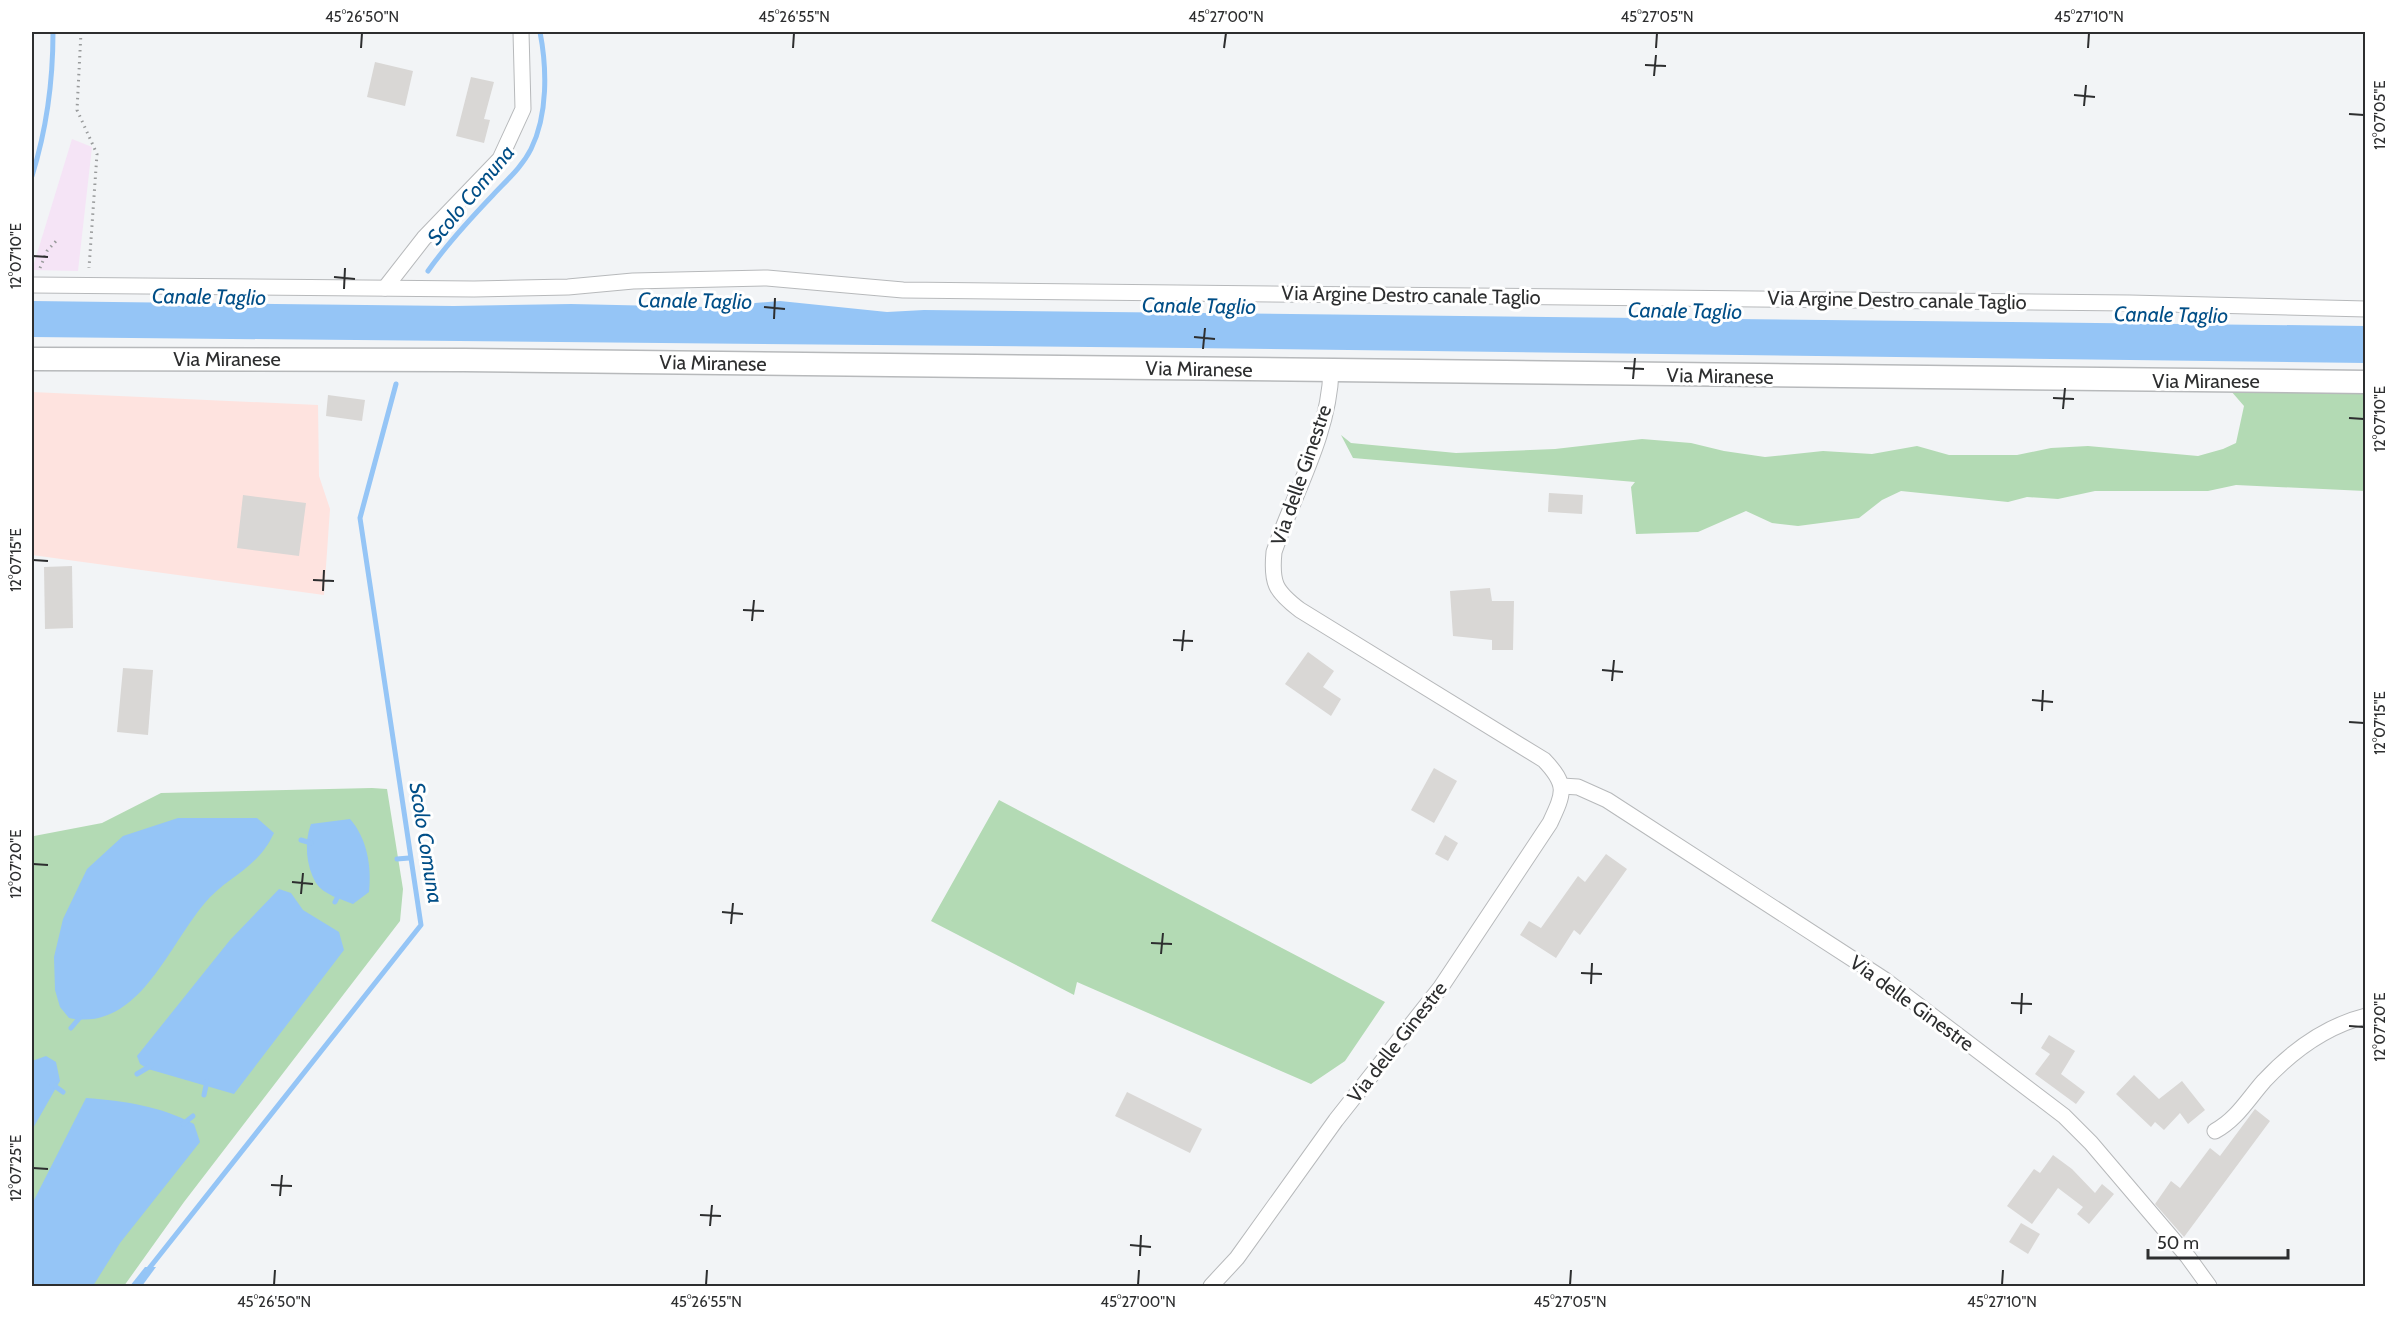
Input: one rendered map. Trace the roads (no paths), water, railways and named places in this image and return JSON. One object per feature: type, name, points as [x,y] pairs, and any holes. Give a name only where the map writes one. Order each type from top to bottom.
[{"type":"main road","name":"Via Miranese","points":[[32,359],[464,360],[2366,382]]},
{"type":"street","points":[[385,288],[424,238],[500,159],[523,110],[521,32]]},
{"type":"street","name":"Via Argine Destro canale Taglio","points":[[35,285],[533,288],[633,281],[767,278],[903,290],[2130,303],[2366,309]]},
{"type":"street","name":"Via delle Ginestre","points":[[1211,1287],[1237,1257],[1336,1120],[1441,987],[1550,823],[1560,802],[1562,786],[1559,776],[1544,760],[1300,610],[1276,589],[1272,571],[1274,552],[1316,442],[1327,400],[1331,371]]},
{"type":"street","name":"Via delle Ginestre","points":[[1562,786],[1578,787],[1607,800],[1885,980],[2064,1116],[2167,1232],[2209,1287]]},
{"type":"street","points":[[2215,1131],[2234,1119],[2266,1080],[2302,1047],[2325,1031],[2366,1016]]},
{"type":"water","points":[[32,301],[707,307],[780,301],[887,312],[924,310],[2365,326],[2366,363],[1189,348],[32,337]]},
{"type":"water","points":[[178,818],[257,818],[274,833],[259,856],[204,904],[148,983],[132,1000],[114,1012],[93,1019],[69,1018],[60,1007],[55,990],[54,957],[63,919],[87,869],[123,836]]},
{"type":"water","points":[[350,819],[361,835],[370,873],[369,892],[353,904],[319,887],[310,869],[307,854],[307,838],[311,824]]},
{"type":"water","points":[[279,889],[291,893],[303,910],[339,932],[344,950],[234,1094],[148,1069],[140,1064],[137,1056],[230,940]]},
{"type":"water","points":[[46,1056],[56,1062],[60,1081],[32,1130],[32,1061]]},
{"type":"water","points":[[86,1098],[128,1103],[181,1118],[194,1124],[200,1142],[120,1243],[93,1286],[32,1286],[32,1204]]},
{"type":"water","points":[[145,1267],[156,1267],[142,1286],[130,1286]]},
{"type":"waterway","points":[[32,176],[42,140],[48,104],[53,32]]},
{"type":"waterway","name":"Scolo Comuna","points":[[428,271],[459,232],[519,168],[531,149],[537,136],[543,107],[545,76],[540,32]]},
{"type":"waterway","name":"Scolo Comuna","points":[[147,1271],[421,925],[360,518],[396,384]]},
{"type":"waterway","points":[[301,840],[311,843]]},
{"type":"waterway","points":[[397,859],[409,858]]},
{"type":"waterway","points":[[335,902],[340,892]]},
{"type":"waterway","points":[[71,1028],[82,1015]]},
{"type":"waterway","points":[[137,1074],[152,1065]]},
{"type":"waterway","points":[[204,1095],[207,1081]]},
{"type":"waterway","points":[[52,1084],[63,1092]]},
{"type":"waterway","points":[[183,1124],[193,1116]]},
{"type":"water label","name":"Canale Taglio","points":[[209,297]]},
{"type":"water label","name":"Canale Taglio","points":[[695,301]]},
{"type":"water label","name":"Canale Taglio","points":[[1199,306]]},
{"type":"water label","name":"Canale Taglio","points":[[1685,311]]},
{"type":"water label","name":"Canale Taglio","points":[[2171,315]]}]
